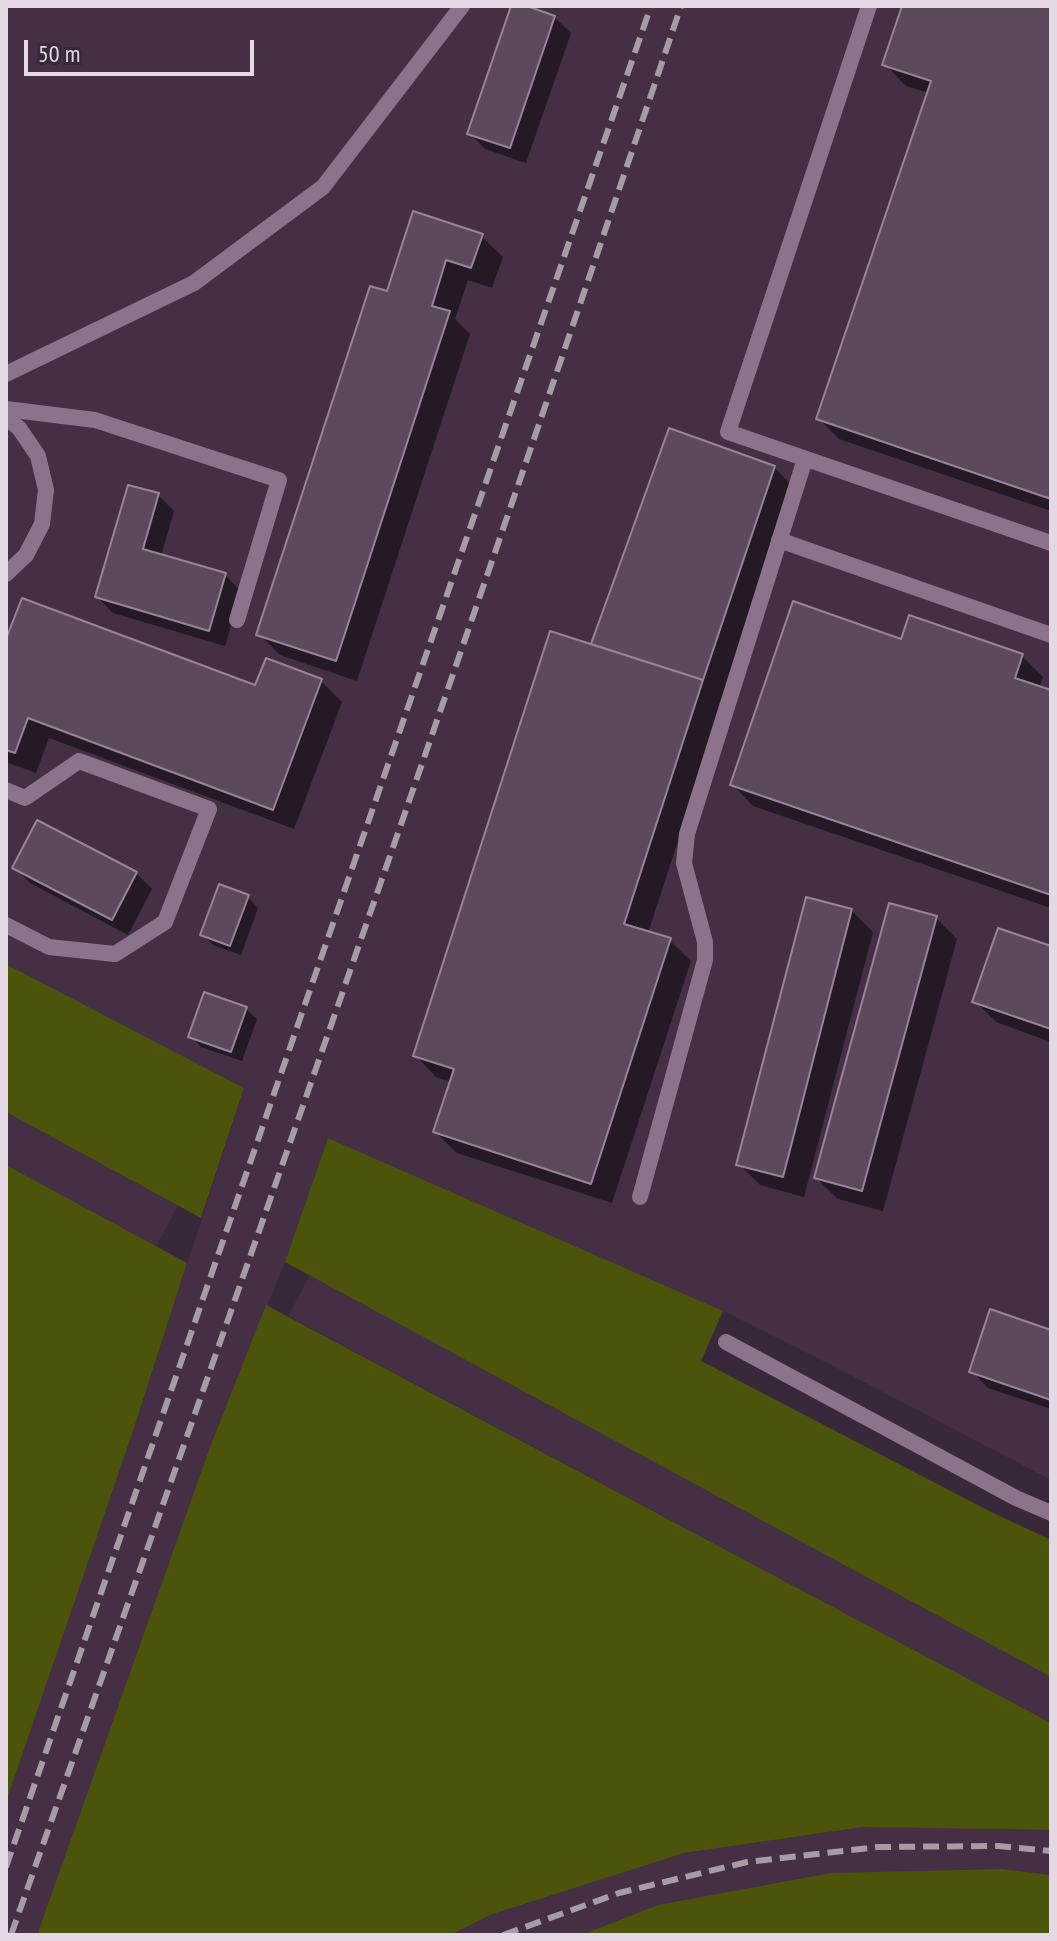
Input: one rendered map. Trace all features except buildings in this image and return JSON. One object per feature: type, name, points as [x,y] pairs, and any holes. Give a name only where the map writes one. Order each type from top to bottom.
[{"type":"street","points":[[6,374],[194,283],[323,187],[462,6]]},
{"type":"street","points":[[869,6],[728,432],[1051,543]]},
{"type":"street","points":[[6,409],[95,420],[279,480],[237,620]]},
{"type":"street","points":[[6,418],[19,428],[38,456],[46,490],[42,524],[26,555],[6,574]]},
{"type":"street","points":[[640,1197],[705,960],[705,942],[684,863],[687,834],[805,459]]},
{"type":"street","points":[[779,540],[1051,635]]},
{"type":"street","points":[[6,790],[25,798],[79,761],[209,809],[165,922],[115,954],[49,947],[6,925]]},
{"type":"street","points":[[726,1342],[1016,1498],[1051,1513]]},
{"type":"shaded area","points":[[6,6],[1051,6],[1051,1480],[723,1311],[328,1138],[285,1262],[210,1447],[37,1935],[6,1935],[6,1802],[134,1428],[244,1088],[6,964]]},
{"type":"shaded area","points":[[6,1112],[178,1205],[156,1247],[6,1165]]},
{"type":"shaded area","points":[[310,1275],[1051,1677],[1051,1723],[288,1316]]},
{"type":"shaded area","points":[[863,1827],[1051,1830],[1051,1875],[1003,1869],[658,1905],[581,1935],[452,1935],[490,1915],[684,1853]]},
{"type":"green space","points":[[6,964],[244,1088],[201,1218],[6,1112]]},
{"type":"green space","points":[[328,1138],[723,1311],[701,1361],[1051,1540],[1051,1677],[285,1262]]},
{"type":"green space","points":[[6,1165],[187,1263],[6,1802]]},
{"type":"green space","points":[[266,1305],[1051,1723],[1051,1830],[863,1827],[684,1853],[490,1915],[451,1935],[37,1935],[210,1447]]},
{"type":"green space","points":[[1003,1869],[1051,1875],[1051,1935],[581,1935],[658,1905],[831,1873]]},
{"type":"railway","points":[[6,1867],[651,6]]},
{"type":"railway","points":[[11,1935],[434,731],[681,6]]},
{"type":"railway","points":[[503,1935],[619,1893],[747,1862],[878,1847],[998,1846],[1051,1851]]}]
